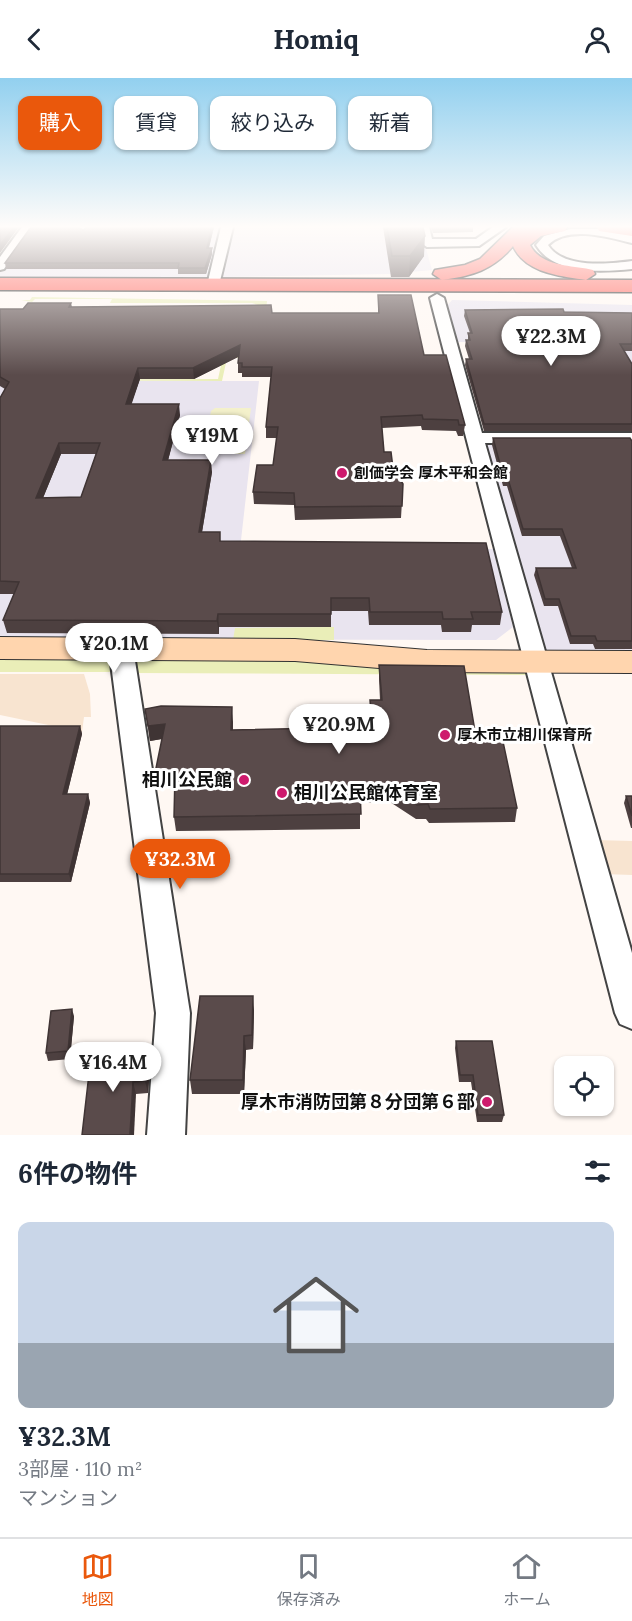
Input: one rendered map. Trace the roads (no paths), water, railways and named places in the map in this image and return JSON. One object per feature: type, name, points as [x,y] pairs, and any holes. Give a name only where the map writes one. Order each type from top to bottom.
[{"type":"highway","points":[[0,291],[213,287],[308,280],[417,276]]},
{"type":"highway","points":[[607,276],[632,280]]},
{"type":"highway","points":[[308,280],[632,280]]},
{"type":"highway","points":[[0,284],[632,292]]},
{"type":"highway","points":[[28,285],[632,286]]},
{"type":"highway","points":[[213,287],[437,298],[632,300]]},
{"type":"street","points":[[213,287],[215,276]]},
{"type":"street","points":[[437,298],[632,1013]]},
{"type":"street","points":[[477,438],[632,438]]},
{"type":"street","points":[[0,648],[295,650],[427,661],[632,662]]},
{"type":"street","points":[[121,648],[172,1013],[166,1135]]},
{"type":"place","name":"創価学会 厚木平和会館","points":[[342,473]]},
{"type":"place","name":"厚木市立相川保育所","points":[[445,735]]},
{"type":"place","name":"相川公民館","points":[[244,780]]},
{"type":"place","name":"相川公民館体育室","points":[[282,793]]},
{"type":"place","name":"厚木市消防団第８分団第６部","points":[[487,1102]]}]
